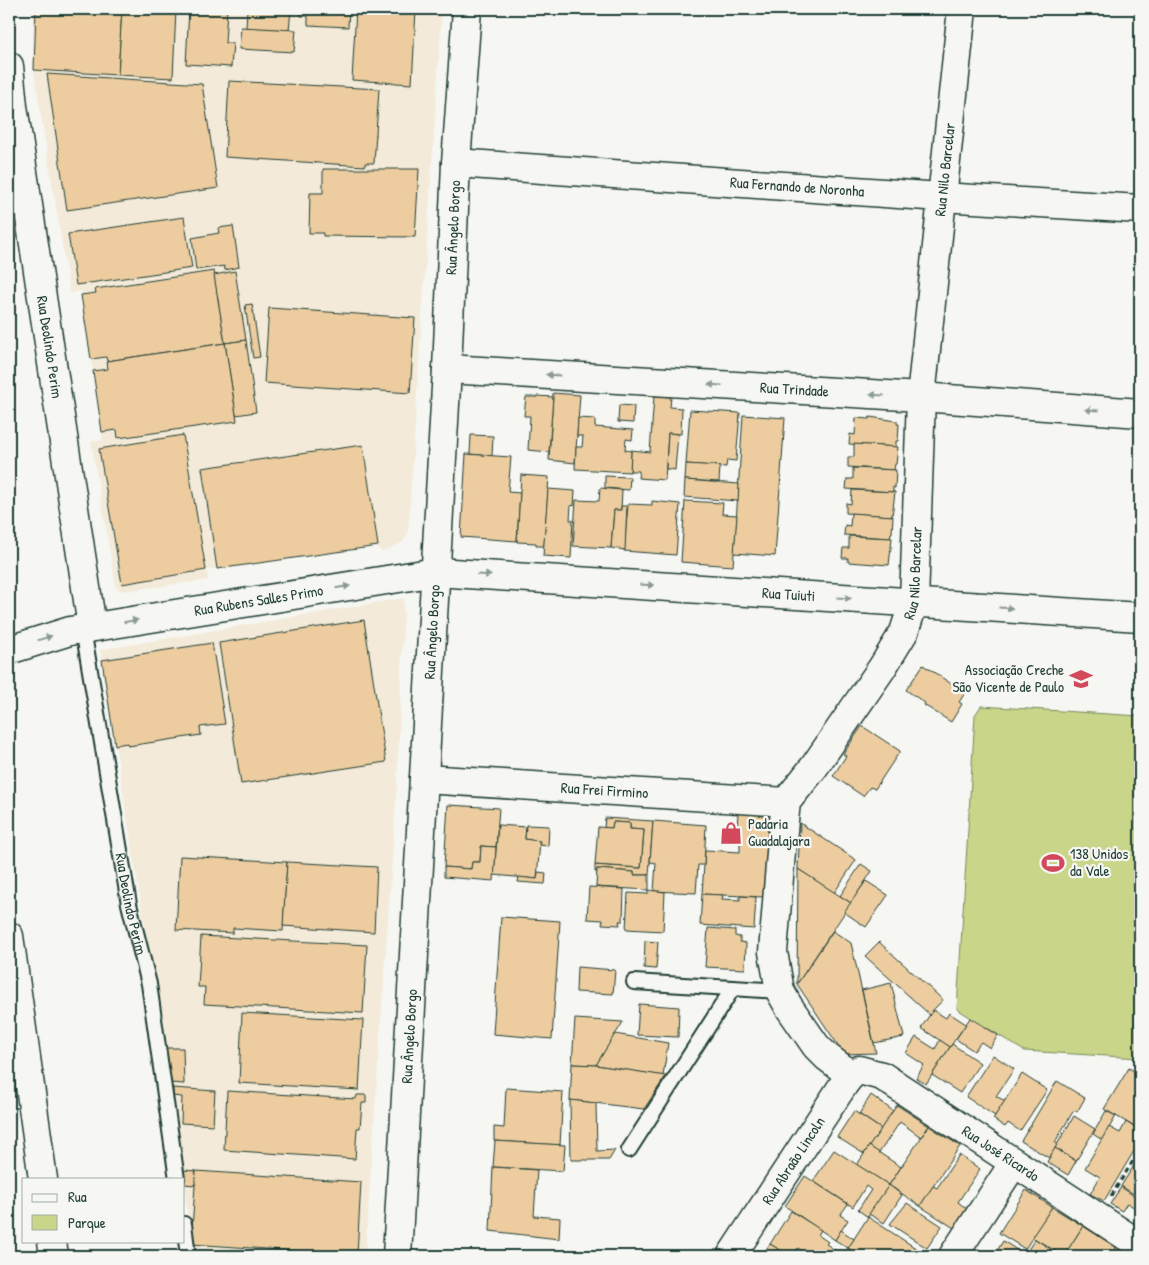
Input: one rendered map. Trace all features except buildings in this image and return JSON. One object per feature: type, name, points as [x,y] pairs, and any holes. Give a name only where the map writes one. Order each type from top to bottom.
[{"type":"street","name":"Rua Ângelo Borgo","points":[[399,1255],[447,369],[456,163],[467,9]]},
{"type":"street","name":"Rua Nilo Barcelar","points":[[786,802],[814,767],[882,668],[904,632],[914,602],[921,397],[962,9]]},
{"type":"street","name":"Rua Deolindo Perim","points":[[9,66],[13,106],[87,628]]},
{"type":"street","name":"Rua Fernando de Noronha","points":[[456,163],[941,197],[1140,208]]},
{"type":"street","name":"Rua Trindade","points":[[447,369],[921,397],[1140,413]]},
{"type":"street","name":"Rua Rubens Salles Primo","points":[[9,650],[58,634],[87,628],[436,572]]},
{"type":"street","name":"Rua Tuiuti","points":[[436,572],[1140,617]]},
{"type":"street","name":"Rua Frei Firmino","points":[[424,778],[786,802]]},
{"type":"street","points":[[786,802],[773,952],[780,991],[816,1046],[827,1057],[855,1072]]},
{"type":"street","points":[[9,936],[43,1178]]},
{"type":"street","name":"Rua José Ricardo","points":[[855,1072],[882,1076],[1140,1246]]},
{"type":"street","name":"Rua Abraão Lincoln","points":[[731,1256],[855,1072]]},
{"type":"street","points":[[953,1256],[1014,1163]]},
{"type":"street","points":[[52,1242],[54,1256]]},
{"type":"lane","name":"Rua Deolindo Perim","points":[[87,628],[129,904],[149,984],[177,1178]]},
{"type":"lane","points":[[634,982],[780,991]]},
{"type":"lane","points":[[629,1150],[733,988]]},
{"type":"lane","points":[[185,1232],[188,1256]]},
{"type":"path","points":[[1098,1218],[1140,1150]]},
{"type":"shaded area","points":[[33,9],[442,9],[408,532],[403,542],[383,552],[374,546],[207,570],[208,580],[124,591],[116,587],[91,442],[103,440],[81,291],[70,293],[33,66]]},
{"type":"shaded area","points":[[404,598],[397,786],[365,1256],[193,1256],[185,1196],[185,1178],[183,1178],[170,1083],[100,650]]},
{"type":"green space","name":"138 Unidos da Vale","points":[[981,706],[1140,716],[1140,1058],[1024,1051],[957,1009],[975,715]]},
{"type":"place","name":"Associação Creche São Vicente de Paulo","points":[[1081,679]]},
{"type":"place","name":"Padaria Guadalajara","points":[[731,833]]},
{"type":"place","name":"138 Unidos da Vale","points":[[1053,863]]}]
